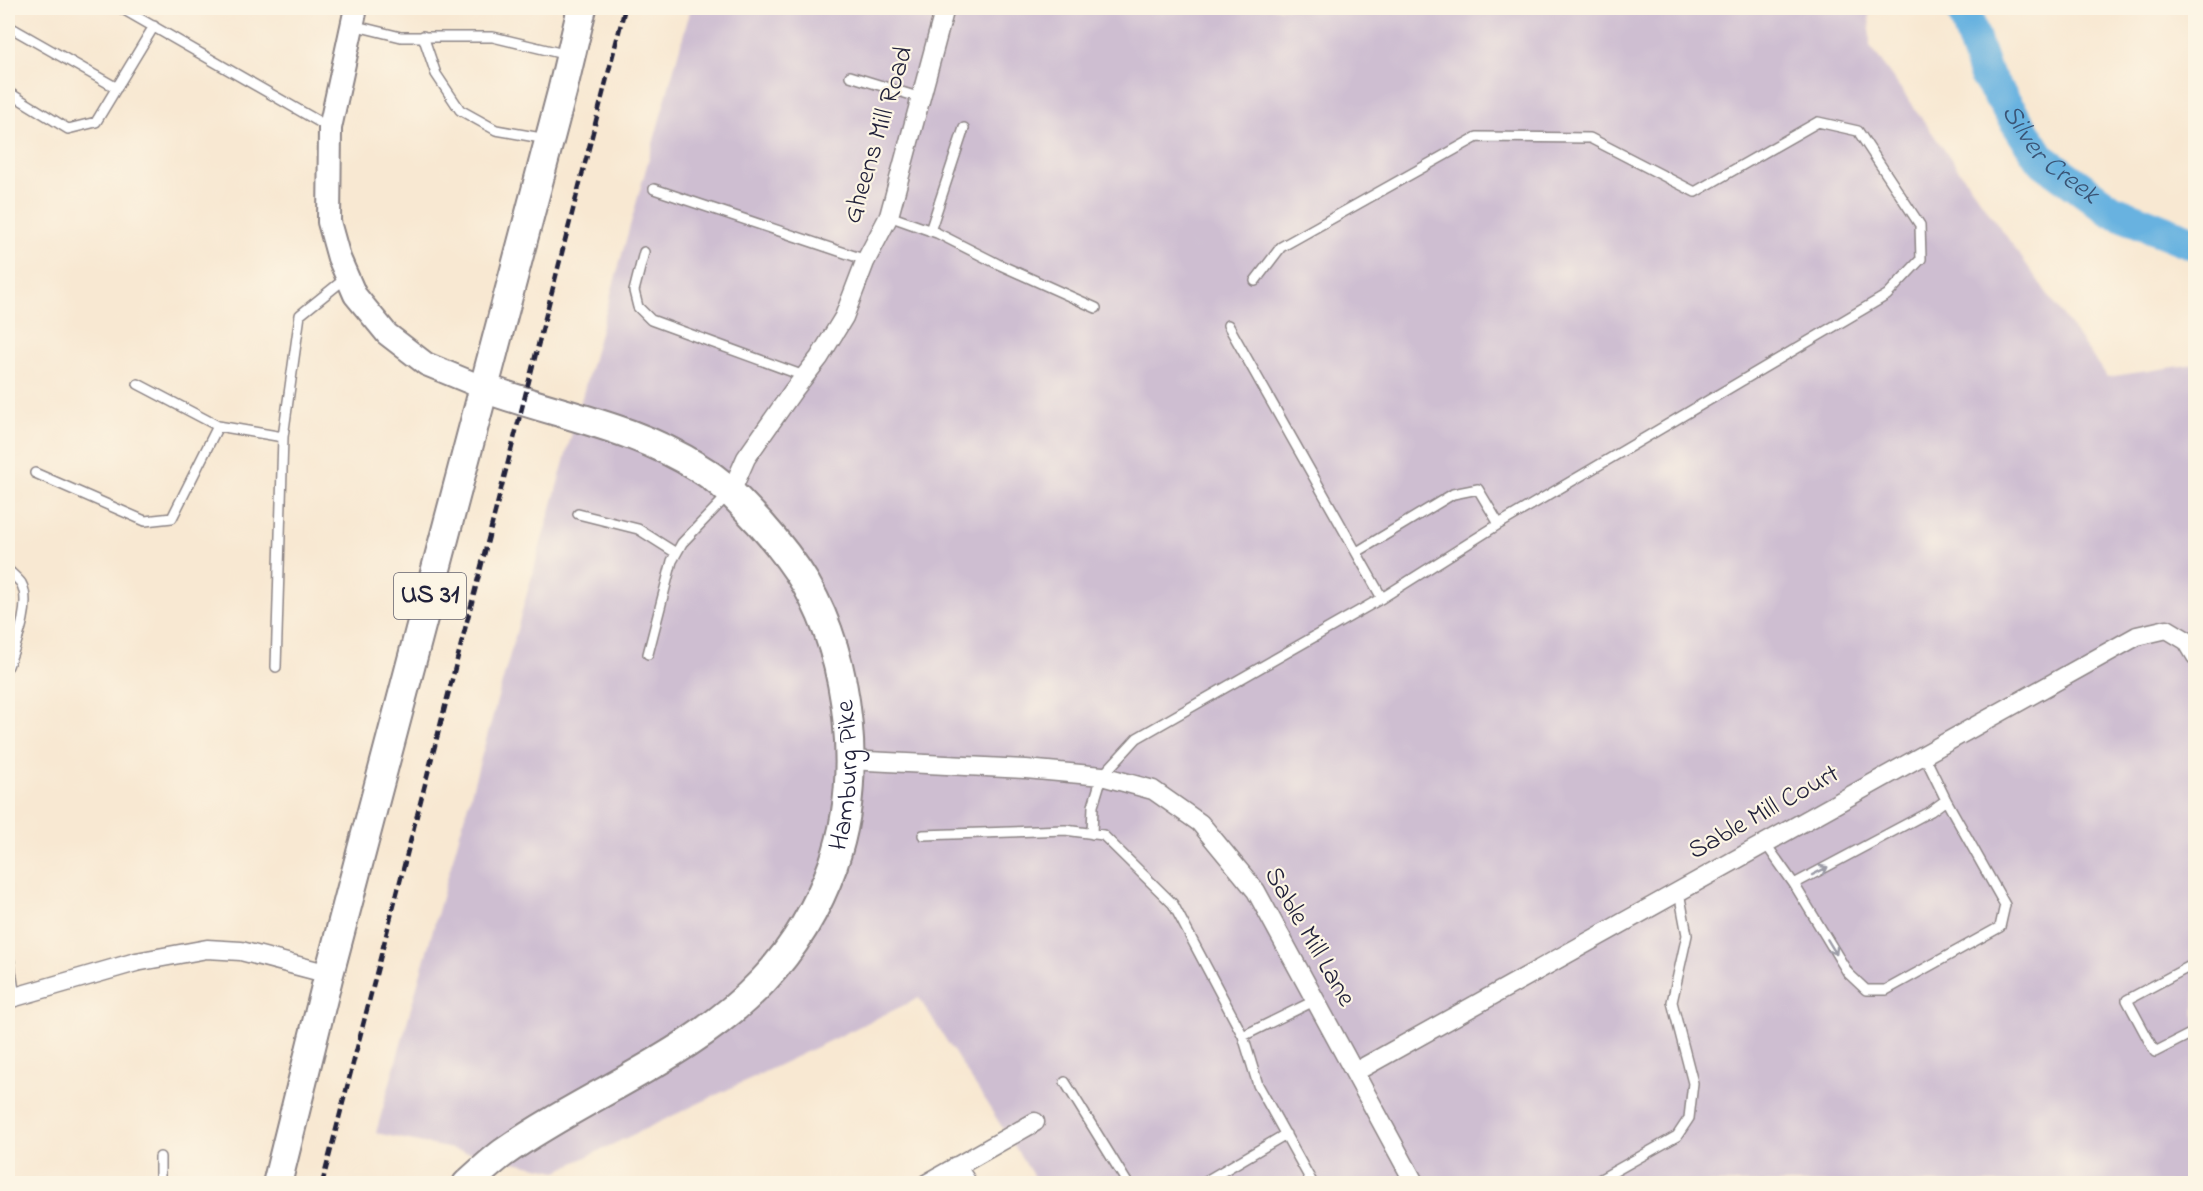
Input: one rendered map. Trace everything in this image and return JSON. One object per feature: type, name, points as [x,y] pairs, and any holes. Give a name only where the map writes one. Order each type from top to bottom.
[{"type":"main road","name":"US 31","points":[[277,1184],[329,974],[582,8]]},
{"type":"main road","name":"Hamburg Pike","points":[[467,1184],[501,1154],[678,1049],[733,1010],[765,979],[791,947],[812,914],[834,864],[849,793],[843,686],[825,626],[806,585],[777,542],[731,492],[700,468],[621,430],[577,415],[523,402],[484,388]]},
{"type":"street","name":"Gheens Mill Road","points":[[731,492],[746,458],[819,358],[844,316],[866,260],[889,216],[943,8]]},
{"type":"street","points":[[354,16],[330,128],[329,222],[339,258],[356,295],[387,334],[426,364],[484,388]]},
{"type":"street","name":"Sable Mill Court","points":[[1355,1072],[2137,636],[2167,629],[2187,642],[2196,656]]},
{"type":"street","name":"Sable Mill Lane","points":[[848,760],[1026,769],[1102,776],[1153,790],[1200,823],[1256,891],[1414,1184]]},
{"type":"street","points":[[11,998],[136,962],[207,949],[241,951],[329,974]]},
{"type":"street","points":[[926,1184],[1035,1122]]},
{"type":"street","points":[[956,1166],[968,1184]]},
{"type":"lane","points":[[122,8],[330,128]]},
{"type":"lane","points":[[354,16],[401,37],[493,37],[570,56]]},
{"type":"lane","points":[[8,26],[117,88]]},
{"type":"lane","points":[[8,92],[68,129],[96,122],[154,26]]},
{"type":"lane","points":[[423,36],[436,74],[460,110],[496,130],[549,140]]},
{"type":"lane","points":[[849,76],[921,98]]},
{"type":"lane","points":[[1092,834],[1093,806],[1102,776],[1137,738],[1382,598],[1499,524],[1887,295],[1921,259],[1920,225],[1858,131],[1818,122],[1695,192],[1590,138],[1477,137],[1281,247],[1255,281]]},
{"type":"lane","points":[[930,231],[964,128]]},
{"type":"lane","points":[[654,189],[866,260]]},
{"type":"lane","points":[[889,216],[930,231],[1096,308]]},
{"type":"lane","points":[[645,252],[634,291],[638,307],[651,320],[804,376]]},
{"type":"lane","points":[[276,667],[283,437],[300,315],[347,277]]},
{"type":"lane","points":[[1228,325],[1382,598]]},
{"type":"lane","points":[[138,384],[218,426],[283,437]]},
{"type":"lane","points":[[35,473],[145,521],[172,518],[218,426]]},
{"type":"lane","points":[[1357,552],[1452,494],[1478,489],[1499,524]]},
{"type":"lane","points":[[648,654],[672,561],[682,543],[731,492]]},
{"type":"lane","points":[[578,514],[638,529],[676,554]]},
{"type":"lane","points":[[8,570],[22,585],[25,610],[19,637],[8,666]]},
{"type":"lane","points":[[1765,843],[1794,884],[1848,974],[1866,990],[1886,990],[2001,927],[2005,905],[1946,800],[1924,755]]},
{"type":"lane","points":[[1794,884],[1931,811],[1946,800]]},
{"type":"lane","points":[[923,835],[1065,830],[1103,835],[1173,904],[1243,1036],[1258,1085],[1313,1184]]},
{"type":"lane","points":[[1592,1184],[1677,1137],[1689,1118],[1693,1083],[1672,1002],[1687,935],[1679,892]]},
{"type":"lane","points":[[8,952],[11,998]]},
{"type":"lane","points":[[2196,963],[2127,1000],[2155,1052],[2196,1031]]},
{"type":"lane","points":[[1243,1036],[1316,1000]]},
{"type":"lane","points":[[1065,1082],[1128,1184]]},
{"type":"lane","points":[[1201,1184],[1286,1134]]},
{"type":"lane","points":[[160,1157],[160,1184]]},
{"type":"shaded area","points":[[691,8],[1869,8],[1870,46],[2107,377],[2195,364],[2195,1183],[1038,1183],[919,998],[557,1171],[376,1133]]},
{"type":"waterway","name":"Silver Creek","points":[[1963,8],[1985,73],[2041,159],[2111,210],[2196,244]]},
{"type":"railway","points":[[322,1184],[625,8]]}]
